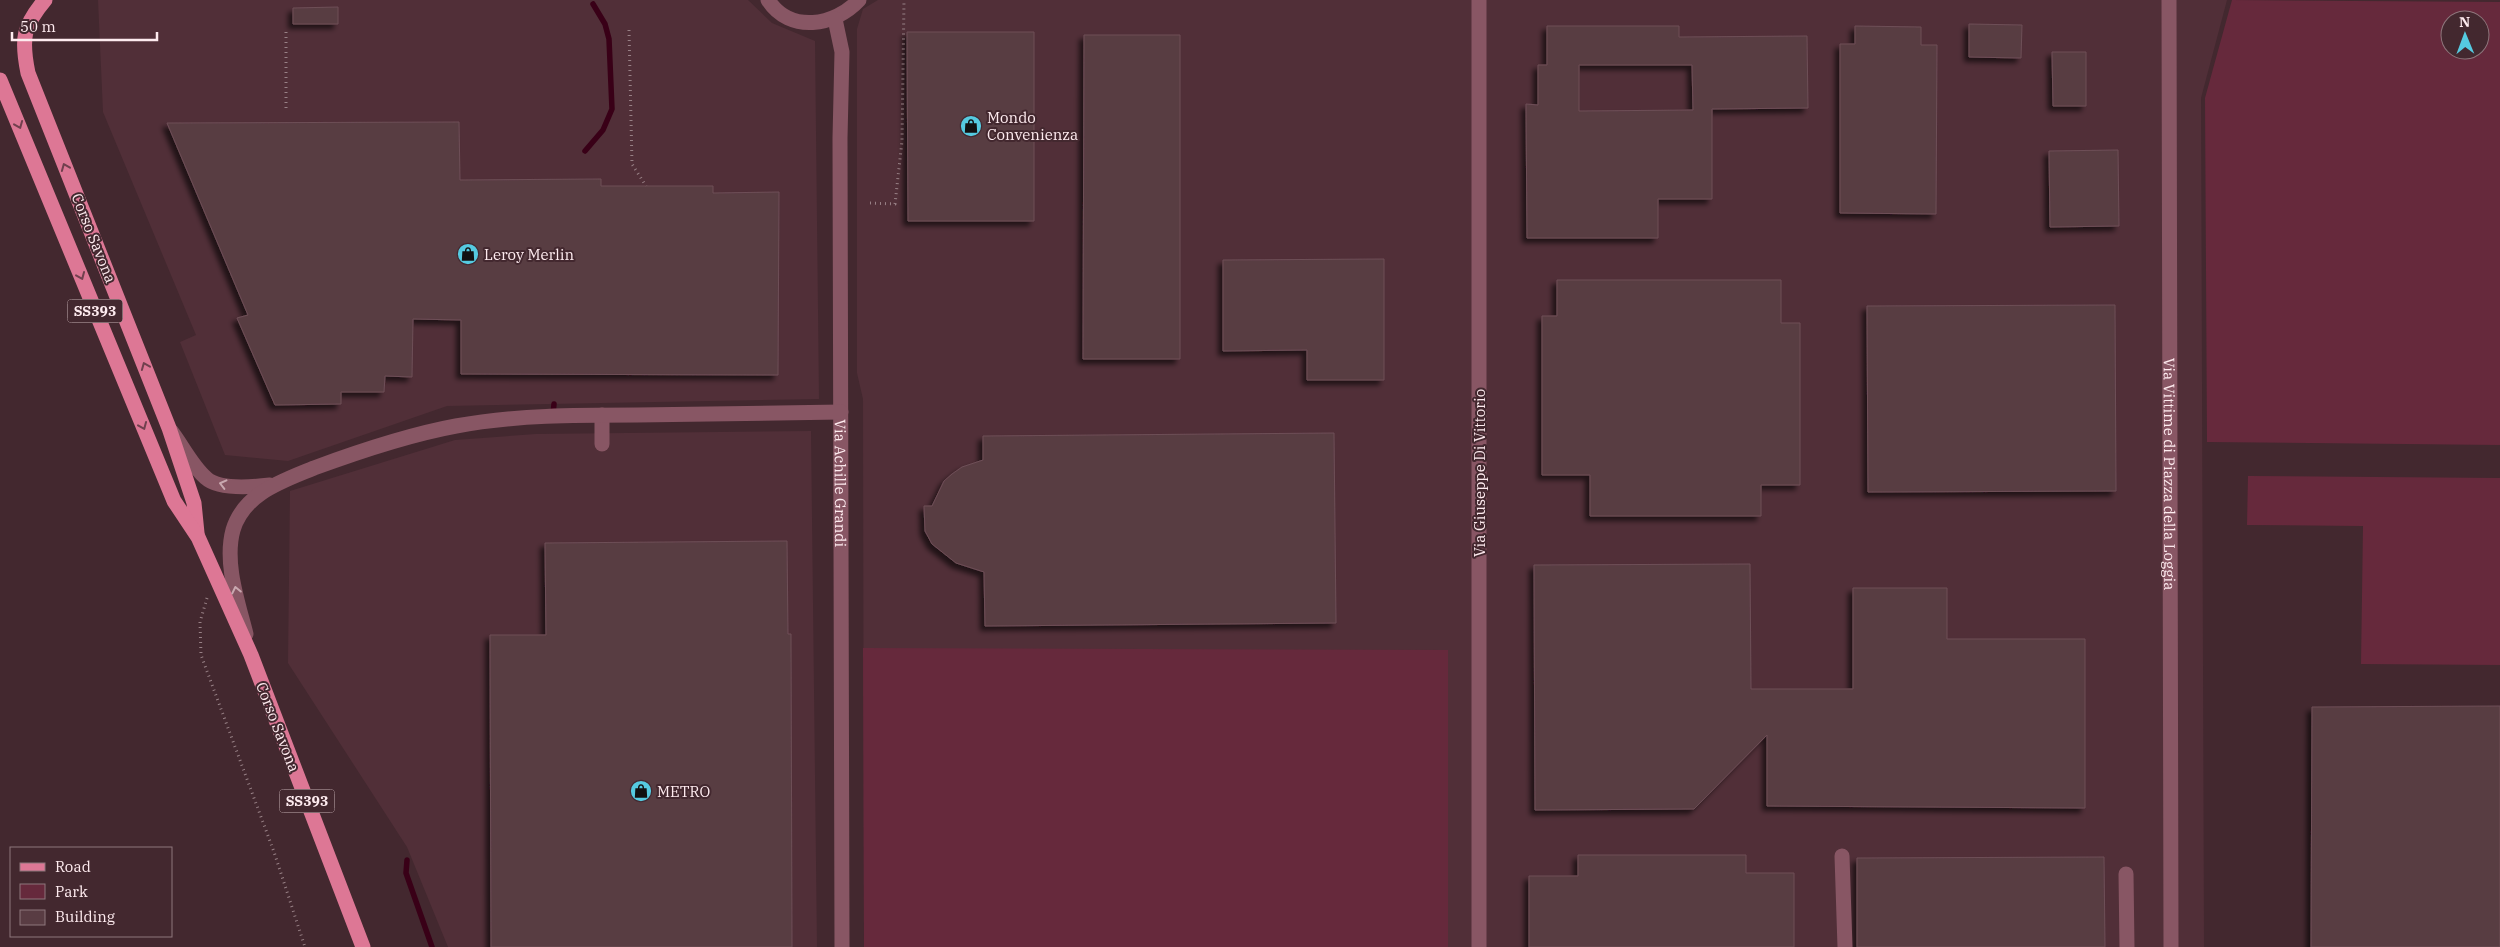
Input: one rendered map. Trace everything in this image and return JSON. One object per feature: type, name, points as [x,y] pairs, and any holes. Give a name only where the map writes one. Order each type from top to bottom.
[{"type":"main road","name":"Corso Savona","points":[[45,0],[32,15],[24,33],[23,50],[28,73],[169,428],[194,503],[198,537]]},
{"type":"main road","name":"Corso Savona","points":[[0,80],[174,500],[198,537],[251,655],[363,947]]},
{"type":"street","points":[[768,0],[786,16],[803,23],[822,23],[835,19],[850,10],[859,0]]},
{"type":"street","name":"Via Giuseppe Di Vittorio","points":[[1479,947],[1480,0]]},
{"type":"street","name":"Via Vittime di Piazza della Loggia","points":[[2169,0],[2171,947]]},
{"type":"street","name":"Via Achille Grandi","points":[[835,19],[842,52],[842,947]]},
{"type":"street","points":[[251,655],[235,586],[231,546],[233,529],[255,497],[272,485],[363,449],[455,426],[501,420],[602,415],[841,412]]},
{"type":"street","points":[[602,415],[602,444]]},
{"type":"street","points":[[169,428],[206,479],[224,485],[248,488],[272,485]]},
{"type":"street","points":[[1842,856],[1845,947]]},
{"type":"street","points":[[2126,874],[2126,947]]},
{"type":"path","points":[[870,204],[895,204],[902,140],[904,0]]},
{"type":"path","points":[[629,30],[632,164],[646,186]]},
{"type":"path","points":[[286,32],[286,112]]},
{"type":"path","points":[[213,573],[200,622],[201,655],[274,852],[305,947]]},
{"type":"shaded area","points":[[98,0],[748,0],[772,23],[815,41],[819,399],[447,406],[288,461],[225,455],[180,342],[196,335],[103,112]]},
{"type":"shaded area","points":[[878,0],[2227,0],[2201,98],[2204,947],[864,947],[863,399],[857,373],[857,29],[863,9]]},
{"type":"shaded area","points":[[811,431],[817,947],[448,947],[407,847],[288,663],[290,491],[455,440],[536,434]]},
{"type":"green space","points":[[2232,0],[2500,2],[2500,445],[2207,442],[2205,98]]},
{"type":"green space","points":[[2248,476],[2500,478],[2500,665],[2361,664],[2363,526],[2247,525]]},
{"type":"green space","points":[[863,648],[1448,650],[1448,947],[864,947]]},
{"type":"building","points":[[338,7],[338,24],[293,24],[293,8]]},
{"type":"building","points":[[1969,24],[2022,25],[2021,58],[1969,57]]},
{"type":"building","points":[[1547,26],[1679,26],[1679,37],[1807,36],[1808,108],[1712,109],[1712,199],[1658,199],[1658,238],[1527,238],[1526,104],[1538,105],[1538,65],[1547,65]],"holes":[[[1579,65],[1692,65],[1693,110],[1579,111]]]},
{"type":"building","points":[[1855,26],[1921,27],[1921,45],[1937,45],[1936,214],[1840,213],[1840,44],[1855,44]]},
{"type":"building","name":"Mondo Convenienza","points":[[907,32],[1034,32],[1034,221],[908,221]]},
{"type":"building","points":[[1084,35],[1180,35],[1180,359],[1083,359]]},
{"type":"building","points":[[2052,52],[2086,52],[2086,106],[2053,106]]},
{"type":"building","name":"Leroy Merlin","points":[[459,122],[460,180],[601,179],[601,186],[713,186],[713,193],[779,192],[778,375],[461,374],[461,320],[413,319],[412,377],[385,376],[384,392],[341,392],[341,404],[275,405],[237,318],[248,315],[167,123]]},
{"type":"building","points":[[2118,150],[2119,226],[2050,227],[2049,151]]},
{"type":"building","points":[[1384,259],[1384,380],[1307,380],[1307,350],[1223,351],[1223,260]]},
{"type":"building","points":[[1557,280],[1781,280],[1781,323],[1800,323],[1800,485],[1761,485],[1761,516],[1590,516],[1590,475],[1542,475],[1542,316],[1557,316]]},
{"type":"building","points":[[2115,305],[2116,491],[1868,492],[1867,306]]},
{"type":"building","points":[[1334,433],[1336,623],[985,626],[984,572],[956,563],[932,544],[925,531],[924,506],[932,506],[944,481],[952,474],[962,467],[983,460],[983,436]]},
{"type":"building","name":"METRO","points":[[787,541],[788,634],[791,634],[792,947],[491,947],[490,635],[546,635],[545,543]]},
{"type":"building","points":[[1750,564],[1751,689],[1853,689],[1853,588],[1947,588],[1947,639],[2085,639],[2085,808],[1767,806],[1767,735],[1694,809],[1535,810],[1534,565]]},
{"type":"building","points":[[2500,706],[2500,947],[2311,947],[2312,707]]},
{"type":"building","points":[[1578,855],[1746,855],[1746,873],[1794,873],[1794,947],[1529,947],[1529,876],[1578,876]]},
{"type":"building","points":[[2104,857],[2105,947],[1857,947],[1857,858]]},
{"type":"waterway","points":[[585,151],[603,130],[612,109],[609,39],[605,24],[593,4]]},
{"type":"waterway","points":[[553,414],[554,404]]},
{"type":"waterway","points":[[407,860],[406,873],[432,947]]},
{"type":"place","name":"Mondo Convenienza","points":[[971,126]]},
{"type":"place","name":"Leroy Merlin","points":[[468,254]]},
{"type":"place","name":"METRO","points":[[641,791]]}]
